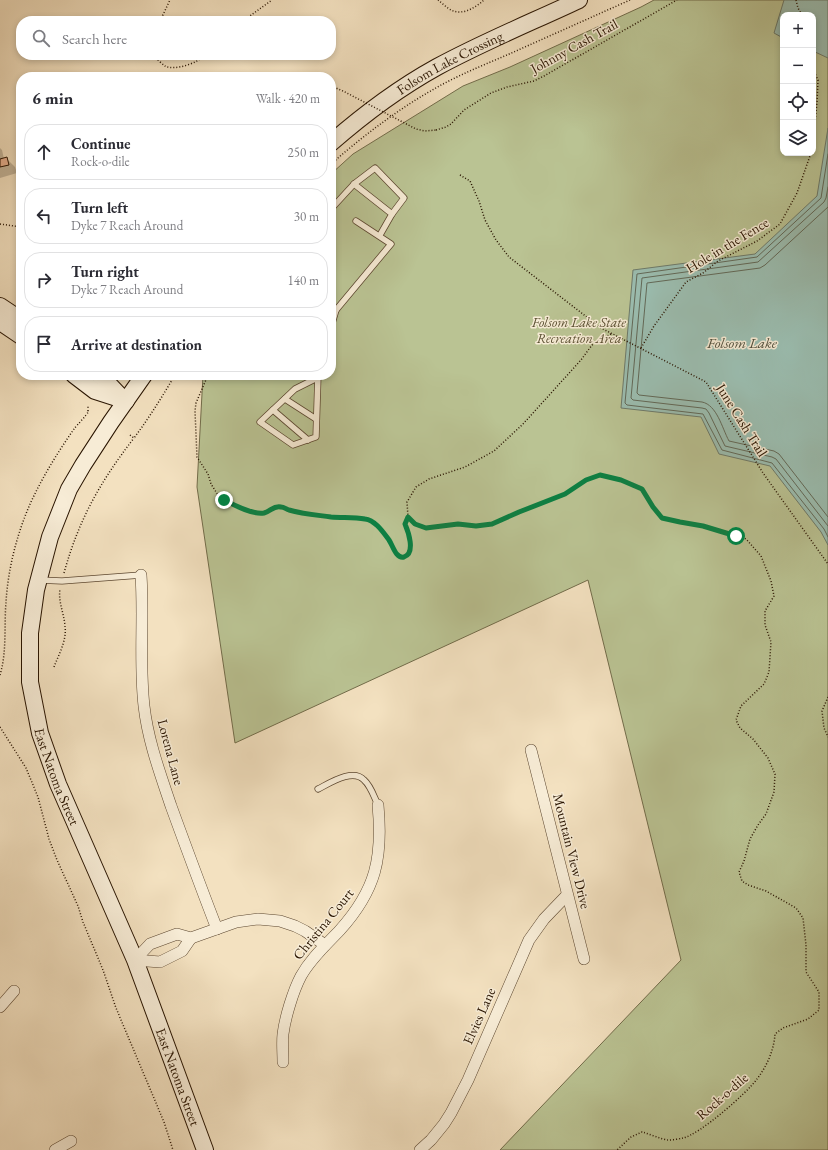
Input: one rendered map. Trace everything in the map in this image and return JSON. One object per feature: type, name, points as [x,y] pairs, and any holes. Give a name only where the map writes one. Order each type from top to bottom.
[{"type":"main road","name":"Folsom Lake Crossing","points":[[336,139],[408,85],[436,68],[494,39],[580,0]]},
{"type":"main road","points":[[0,306],[16,317]]},
{"type":"main road","points":[[0,322],[16,333]]},
{"type":"main road","points":[[81,380],[95,391],[126,401]]},
{"type":"main road","points":[[105,380],[126,401]]},
{"type":"main road","points":[[126,401],[141,380]]},
{"type":"main road","name":"East Natoma Street","points":[[126,401],[83,464],[69,489],[50,537],[36,590],[30,633],[30,682],[40,733],[58,784],[135,960],[204,1150]]},
{"type":"street","name":"Lorena Lane","points":[[141,575],[143,622],[141,652],[142,679],[144,706],[149,734],[157,766],[217,929]]},
{"type":"street","name":"Mountain View Drive","points":[[531,750],[584,959]]},
{"type":"street","name":"Christina Court","points":[[283,1062],[283,1034],[293,994],[301,977],[311,961],[359,907],[373,878],[378,861],[380,843],[378,805]]},
{"type":"street","name":"Elvies Lane","points":[[420,1150],[431,1140],[451,1113],[468,1080],[529,940],[544,919],[567,895]]},
{"type":"street","points":[[135,960],[150,944],[177,934],[191,938],[247,920],[258,919],[280,921],[295,926],[305,930],[325,945]]},
{"type":"street","points":[[135,960],[160,962],[182,951],[191,938]]},
{"type":"street","points":[[0,1006],[14,991]]},
{"type":"street","points":[[55,1150],[71,1141]]},
{"type":"lane","points":[[336,204],[354,184],[375,168],[404,198],[392,214],[380,235]]},
{"type":"lane","points":[[354,184],[392,214]]},
{"type":"lane","points":[[336,307],[391,244],[380,235],[356,221]]},
{"type":"lane","points":[[310,380],[295,389],[260,422],[293,445],[316,437],[317,380]]},
{"type":"lane","points":[[285,399],[316,419]]},
{"type":"lane","points":[[273,410],[308,440]]},
{"type":"lane","points":[[39,580],[62,581],[141,575]]},
{"type":"lane","points":[[318,789],[348,775],[355,775],[363,779],[368,784],[378,805]]},
{"type":"path","points":[[162,16],[170,0]]},
{"type":"path","points":[[249,16],[272,0]]},
{"type":"path","points":[[438,0],[451,10],[458,12],[474,8],[484,0]]},
{"type":"path","points":[[336,160],[382,122],[435,88],[474,69],[630,0]]},
{"type":"path","name":"Johnny Cash Trail","points":[[336,88],[416,129],[425,131],[436,130],[451,124],[464,110],[486,96],[498,90],[534,81],[544,76],[677,0]]},
{"type":"path","points":[[796,0],[800,12]]},
{"type":"path","points":[[159,60],[166,66],[174,67],[191,64],[198,60]]},
{"type":"path","points":[[815,120],[818,80],[816,76]]},
{"type":"path","name":"Hole in the Fence","points":[[640,348],[686,282],[703,273],[718,261],[757,241],[780,224],[797,193],[810,156]]},
{"type":"path","name":"June Cash Trail","points":[[460,175],[470,181],[485,220],[496,240],[509,258],[601,328],[706,382],[763,473],[828,564]]},
{"type":"path","points":[[0,224],[16,226]]},
{"type":"path","points":[[206,380],[196,403],[197,457],[208,474],[211,484],[224,500],[243,510],[257,513],[264,513],[274,507],[279,506],[288,510],[318,515],[366,519],[375,523],[389,540],[396,552],[400,556],[404,557],[408,555],[411,549],[409,532],[405,524],[408,517],[407,502],[416,487],[429,479],[465,466],[494,451],[523,424],[592,345],[611,334]]},
{"type":"path","points":[[54,667],[65,637],[65,626],[59,595],[69,554],[76,535],[91,503],[117,460],[134,438],[172,380]]},
{"type":"path","points":[[0,675],[4,656],[4,623],[10,571],[21,530],[28,510],[46,472],[76,426],[87,414],[88,406]]},
{"type":"path","points":[[130,435],[134,438]]},
{"type":"path","name":"Rock-o-dile","points":[[408,517],[415,524],[426,528],[458,524],[476,526],[492,524],[565,494],[586,480],[600,475],[621,480],[642,489],[662,518],[727,532],[746,540],[761,556],[771,581],[774,596],[765,611],[766,625],[771,642],[769,672],[764,684],[742,706],[736,720],[740,728],[753,739],[768,758],[775,774],[774,792],[766,814],[750,839],[744,861],[739,872],[742,881],[748,886],[766,892],[796,908],[803,918],[806,945],[806,972],[819,992],[819,1010],[808,1019],[783,1028],[775,1034],[774,1043],[768,1060],[757,1079],[737,1100],[698,1131],[685,1137],[668,1140],[642,1132],[631,1137],[617,1150]]},
{"type":"path","points":[[828,697],[822,711],[824,728],[828,737]]},
{"type":"path","points":[[0,727],[26,768],[38,797],[49,839],[78,906],[116,1008],[164,1122],[173,1150]]},
{"type":"green space","name":"Folsom Lake State Recreation Area","points":[[654,0],[828,0],[828,1150],[500,1150],[681,960],[588,580],[235,743],[197,487],[203,380],[336,380],[336,169],[353,154],[463,86],[510,67]]},
{"type":"water","points":[[784,0],[828,0],[828,58],[816,52],[816,12],[780,12]]},
{"type":"water","points":[[780,13],[780,36],[774,33]]},
{"type":"water","name":"Folsom Lake","points":[[828,128],[828,545],[821,532],[770,466],[719,454],[701,417],[621,408],[633,270],[755,254],[817,196]]},
{"type":"building","points":[[7,157],[9,165],[0,167],[0,159]]},
{"type":"route","points":[[224,500],[240,507],[243,510],[257,513],[264,513],[274,507],[279,506],[288,510],[304,513],[331,517],[366,519],[375,523],[389,540],[396,552],[400,556],[404,557],[408,555],[411,549],[409,532],[405,524],[408,517],[415,524],[426,528],[458,524],[476,526],[492,524],[565,494],[586,480],[600,475],[621,480],[642,489],[662,518],[703,526],[727,532],[736,536]]}]
